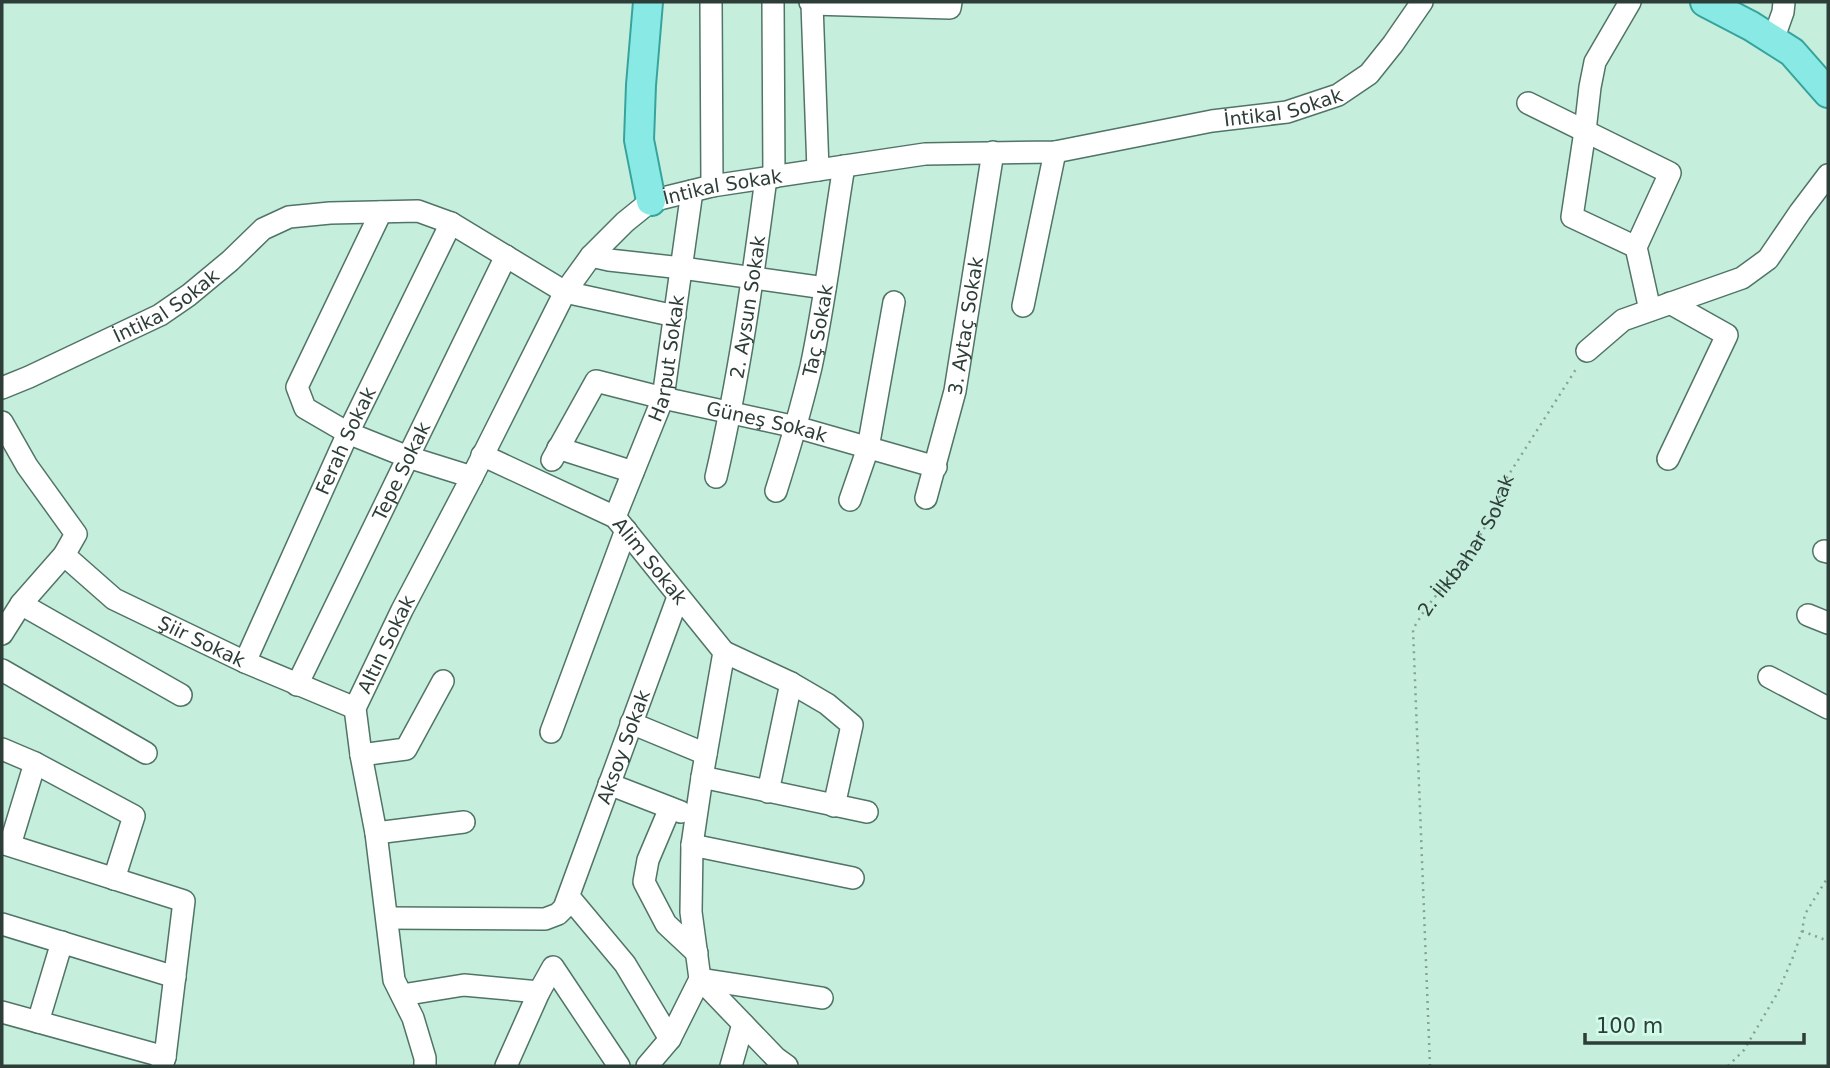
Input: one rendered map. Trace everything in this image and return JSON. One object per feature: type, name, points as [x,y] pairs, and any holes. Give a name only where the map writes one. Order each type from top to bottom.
[{"type":"main road","points":[[648,2],[639,140],[651,201]]},
{"type":"main road","points":[[1705,2],[1751,26],[1792,52],[1828,93]]},
{"type":"street","name":"Harput Sokak","points":[[551,732],[620,524],[633,472],[663,398],[682,268],[702,189],[711,2]]},
{"type":"street","name":"2. Aysun Sokak","points":[[716,477],[731,413],[770,177],[773,2]]},
{"type":"street","name":"İntikal Sokak","points":[[2,388],[160,315],[230,261],[263,229],[289,217],[418,211],[451,223],[565,292],[592,256],[625,222],[651,201],[770,177],[925,154],[1055,152],[1212,121],[1287,112],[1338,95],[1369,74],[1422,2]]},
{"type":"street","points":[[1630,2],[1595,62],[1572,217],[1636,247]]},
{"type":"street","points":[[1773,40],[1784,2]]},
{"type":"street","points":[[818,170],[811,3],[951,5]]},
{"type":"street","points":[[1528,103],[1670,173],[1636,247],[1650,310]]},
{"type":"street","name":"3. Aytaç Sokak","points":[[926,498],[955,391],[993,152]]},
{"type":"street","points":[[1023,306],[1055,152]]},
{"type":"street","name":"Taç Sokak","points":[[776,491],[796,427],[811,365],[844,166]]},
{"type":"street","points":[[1587,351],[1623,320],[1742,278],[1768,259],[1828,175]]},
{"type":"street","points":[[381,212],[297,387],[304,408],[348,433],[408,457],[472,477]]},
{"type":"street","name":"Ferah Sokak","points":[[245,662],[348,433],[451,223]]},
{"type":"street","name":"Tepe Sokak","points":[[297,685],[506,256]]},
{"type":"street","points":[[592,256],[825,288]]},
{"type":"street","points":[[565,292],[675,316]]},
{"type":"street","name":"Altın Sokak","points":[[425,1066],[413,1018],[394,980],[376,833],[355,708],[401,610],[472,477],[565,292]]},
{"type":"street","points":[[850,500],[868,448],[894,302]]},
{"type":"street","points":[[1668,459],[1727,335],[1670,303]]},
{"type":"street","name":"Güneş Sokak","points":[[633,472],[555,454],[596,381],[796,427],[936,467]]},
{"type":"street","points":[[2,422],[27,466],[76,534],[64,555],[21,604],[2,634]]},
{"type":"street","name":"Alim Sokak","points":[[482,456],[620,524],[724,652],[791,683],[827,704],[852,725],[834,806]]},
{"type":"street","name":"Şiir Sokak","points":[[64,555],[114,599],[245,662],[355,708]]},
{"type":"street","name":"Aksoy Sokak","points":[[569,897],[678,597]]},
{"type":"street","points":[[21,604],[181,695]]},
{"type":"street","points":[[1808,615],[1828,623]]},
{"type":"street","points":[[647,1066],[670,1040],[700,979],[691,912],[692,845],[724,652]]},
{"type":"street","points":[[2,670],[146,753]]},
{"type":"street","points":[[1769,677],[1828,708]]},
{"type":"street","points":[[361,755],[406,749],[443,681]]},
{"type":"street","points":[[768,792],[791,683]]},
{"type":"street","points":[[631,723],[706,754]]},
{"type":"street","points":[[2,749],[35,763],[134,816],[114,879]]},
{"type":"street","points":[[2,1012],[164,1062],[184,901],[6,844],[35,763]]},
{"type":"street","points":[[702,777],[867,812]]},
{"type":"street","points":[[609,784],[696,818]]},
{"type":"street","points":[[670,808],[648,860],[644,882],[666,924],[697,953]]},
{"type":"street","points":[[376,833],[464,822]]},
{"type":"street","points":[[692,845],[853,878]]},
{"type":"street","points":[[387,918],[545,919],[565,908],[569,897]]},
{"type":"street","points":[[569,897],[625,964],[670,1040]]},
{"type":"street","points":[[2,924],[175,977]]},
{"type":"street","points":[[38,1022],[62,942]]},
{"type":"street","points":[[506,1066],[553,967],[619,1066]]},
{"type":"street","points":[[700,979],[822,998]]},
{"type":"street","points":[[700,979],[787,1066]]},
{"type":"street","points":[[402,995],[464,985],[539,992]]},
{"type":"street","points":[[731,1066],[743,1024]]},
{"type":"path","name":"2. İlkbahar Sokak","points":[[1430,1066],[1413,629],[1426,608],[1467,557],[1493,514],[1506,479],[1587,351]]},
{"type":"path","points":[[1728,1066],[1744,1049],[1778,992],[1802,931],[1805,914],[1828,877]]},
{"type":"path","points":[[1802,931],[1828,941]]}]
